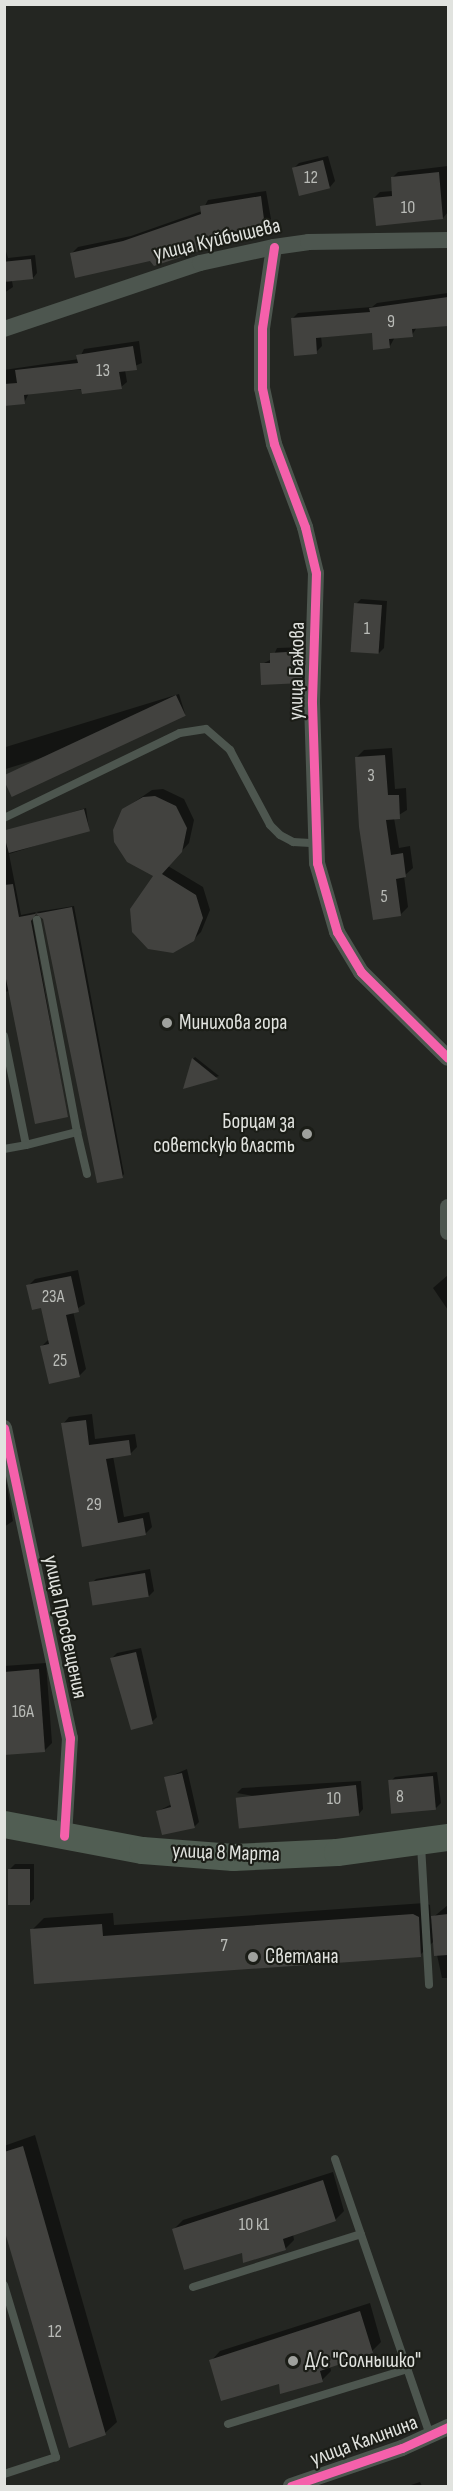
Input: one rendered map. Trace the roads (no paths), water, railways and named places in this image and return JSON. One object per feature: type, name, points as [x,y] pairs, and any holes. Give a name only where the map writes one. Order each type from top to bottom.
[{"type":"main road","name":"улица 8 Марта","points":[[4,1824],[142,1850],[233,1857],[337,1852],[448,1837]]},
{"type":"street","name":"улица Куйбышева","points":[[4,329],[200,263],[274,247],[308,242],[448,240]]},
{"type":"street","name":"улица Бажова","points":[[274,247],[262,328],[262,388],[274,444],[305,528],[316,573],[315,843],[324,893],[345,949],[375,990],[448,1058]]},
{"type":"street","points":[[448,1207],[448,1232]]},
{"type":"street","name":"улица Просвещения","points":[[4,1428],[70,1738],[64,1836]]},
{"type":"street","name":"улица Калинина","points":[[291,2487],[325,2481],[448,2427]]},
{"type":"lane","points":[[4,818],[180,733],[206,729],[230,750],[270,825],[280,835],[293,842],[315,843]]},
{"type":"lane","points":[[37,920],[87,1174]]},
{"type":"lane","points":[[4,1036],[26,1145]]},
{"type":"lane","points":[[4,1149],[77,1132]]},
{"type":"lane","points":[[421,1841],[429,1985]]},
{"type":"lane","points":[[335,2159],[430,2435]]},
{"type":"lane","points":[[193,2288],[361,2234]]},
{"type":"lane","points":[[4,2285],[56,2457],[4,2474]]},
{"type":"lane","points":[[228,2424],[408,2369]]},
{"type":"place","name":"Минихова гора","points":[[167,1023]]},
{"type":"place","name":"Борцам за советскую власть","points":[[307,1134]]},
{"type":"place","name":"Светлана","points":[[253,1957]]},
{"type":"place","name":"Д/с \"Солнышко\"","points":[[293,2361]]}]
